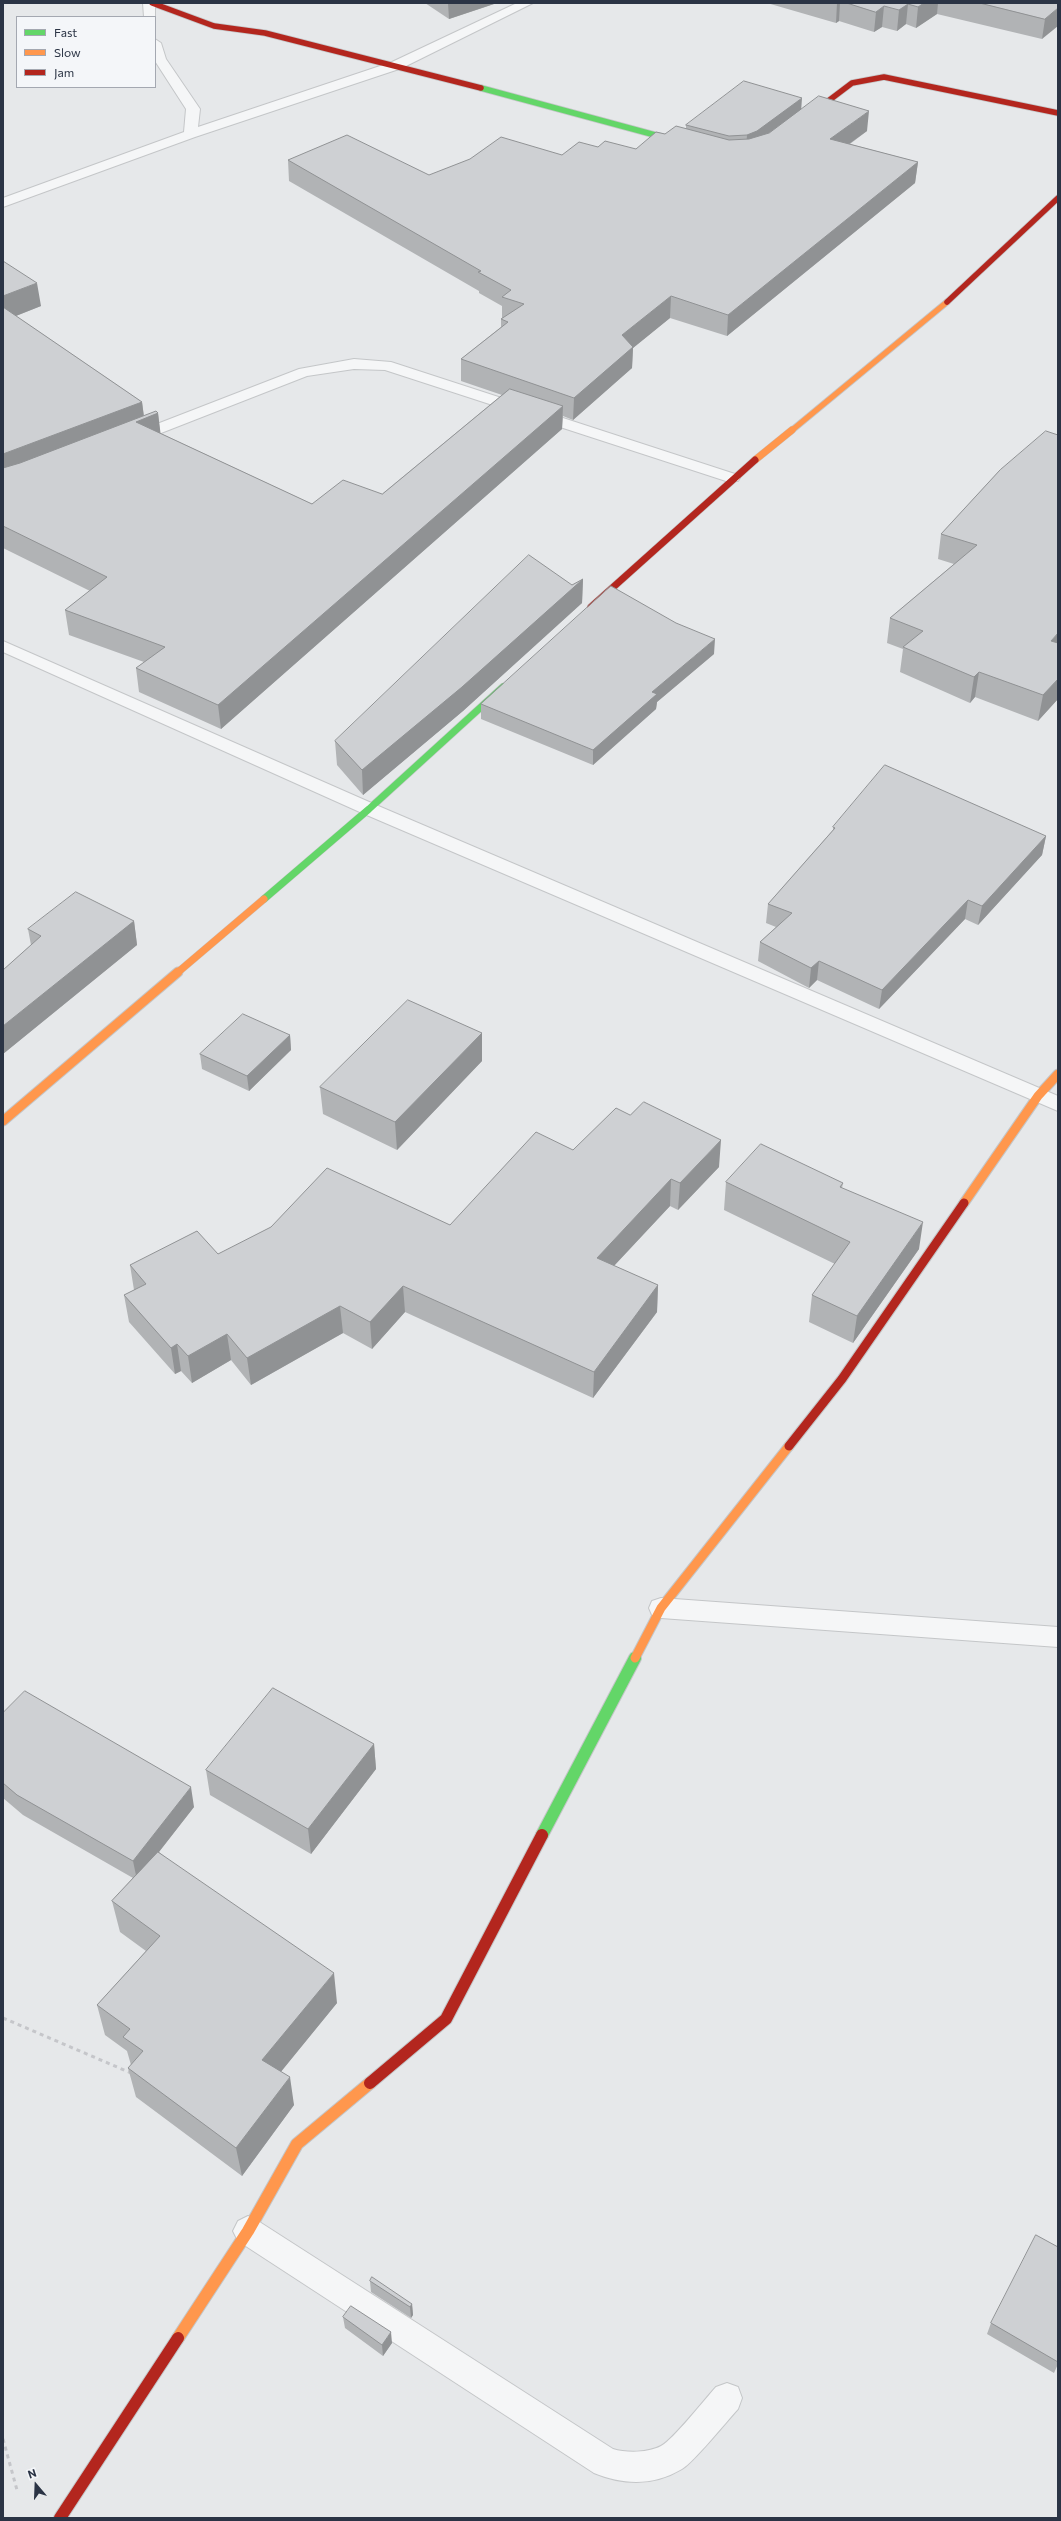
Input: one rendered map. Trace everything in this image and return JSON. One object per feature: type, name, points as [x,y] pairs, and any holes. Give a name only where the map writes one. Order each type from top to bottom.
[{"type":"street","points":[[149,3],[150,16]]},
{"type":"street","points":[[152,3],[214,26],[265,34],[397,65],[690,144]]},
{"type":"street","points":[[3,203],[190,134],[397,65],[527,3]]},
{"type":"street","points":[[156,46],[160,59],[193,109],[194,116],[190,134]]},
{"type":"street","points":[[801,121],[852,83],[884,77],[1058,113]]},
{"type":"street","points":[[585,612],[732,478],[938,310],[1058,198]]},
{"type":"street","points":[[120,443],[304,372],[354,364],[386,365],[732,478]]},
{"type":"street","points":[[3,646],[369,809],[1058,1104]]},
{"type":"street","points":[[3,1121],[369,809],[509,681]]},
{"type":"street","points":[[60,2518],[248,2231],[297,2144],[446,2018],[661,1608],[842,1380],[1038,1096],[1058,1074]]},
{"type":"street","points":[[661,1608],[1058,1637]]},
{"type":"street","points":[[248,2231],[605,2462],[621,2466],[648,2466],[672,2458],[727,2398]]},
{"type":"path","points":[[3,2018],[135,2075]]},
{"type":"path","points":[[3,2439],[18,2496]]},
{"type":"building","points":[[847,3],[924,3],[918,7],[908,4],[899,10],[884,6],[876,12]]},
{"type":"building","points":[[980,3],[1058,3],[1058,8],[1045,19]]},
{"type":"building","points":[[744,81],[802,98],[757,131],[747,135],[729,136],[686,125]]},
{"type":"building","points":[[819,96],[869,111],[830,139],[918,162],[728,315],[671,296],[622,335],[633,347],[574,398],[461,359],[508,322],[501,319],[524,304],[502,297],[511,290],[478,272],[481,271],[288,160],[347,135],[429,175],[470,159],[501,137],[562,155],[579,142],[598,147],[605,141],[636,149],[656,132],[665,134],[676,126],[729,140],[749,139],[769,133]]},
{"type":"building","points":[[3,261],[37,283],[3,296]]},
{"type":"building","points":[[3,307],[142,402],[3,454]]},
{"type":"building","points":[[510,389],[563,406],[218,705],[136,668],[165,647],[65,610],[107,577],[3,526],[3,468],[20,463],[156,411],[158,413],[136,422],[312,504],[343,480],[382,494]]},
{"type":"building","points":[[1046,431],[1058,435],[1058,633],[1051,641],[1058,643],[1058,679],[1043,695],[979,672],[974,677],[903,647],[923,631],[890,618],[977,545],[941,534],[1000,470]]},
{"type":"building","points":[[529,555],[572,585],[583,579],[462,687],[362,770],[335,741]]},
{"type":"building","points":[[611,586],[676,623],[715,639],[652,692],[657,694],[593,750],[481,704]]},
{"type":"building","points":[[885,765],[1046,836],[982,906],[968,900],[882,990],[819,961],[811,968],[760,942],[792,913],[768,904],[835,828],[833,827]]},
{"type":"building","points":[[76,892],[134,921],[3,1026],[3,970],[41,936],[28,929]]},
{"type":"building","points":[[408,1000],[482,1033],[395,1122],[320,1087]]},
{"type":"building","points":[[243,1014],[290,1035],[247,1076],[200,1054]]},
{"type":"building","points":[[644,1102],[721,1140],[680,1183],[671,1179],[597,1258],[658,1285],[594,1372],[403,1286],[370,1322],[340,1306],[247,1358],[227,1334],[188,1356],[177,1344],[171,1348],[124,1295],[146,1284],[130,1265],[197,1231],[218,1254],[271,1227],[327,1168],[450,1225],[536,1132],[573,1150],[616,1108],[630,1115]]},
{"type":"building","points":[[761,1144],[843,1183],[840,1187],[923,1222],[857,1316],[812,1295],[850,1242],[726,1182]]},
{"type":"building","points":[[273,1688],[374,1744],[308,1829],[206,1770]]},
{"type":"building","points":[[25,1691],[191,1787],[133,1861],[17,1795],[3,1783],[3,1713]]},
{"type":"building","points":[[158,1852],[334,1973],[262,2060],[290,2077],[236,2148],[128,2068],[143,2051],[123,2037],[130,2029],[97,2005],[160,1936],[112,1901]]},
{"type":"building","points":[[1036,2235],[1058,2247],[1058,2362],[991,2323]]},
{"type":"building","points":[[372,2277],[412,2304],[410,2307],[370,2281]]},
{"type":"building","points":[[351,2306],[391,2332],[382,2345],[343,2317]]},
{"type":"traffic: fast","points":[[481,88],[681,142]]},
{"type":"traffic: fast","points":[[264,899],[369,809],[503,687]]},
{"type":"traffic: fast","points":[[542,1835],[635,1658]]},
{"type":"traffic: slow","points":[[755,460],[947,302]]},
{"type":"traffic: slow","points":[[3,1121],[264,899]]},
{"type":"traffic: slow","points":[[964,1203],[1038,1096],[1058,1074]]},
{"type":"traffic: slow","points":[[635,1658],[661,1608],[789,1446]]},
{"type":"traffic: slow","points":[[178,2338],[248,2231],[297,2144],[370,2083]]},
{"type":"traffic: jam","points":[[152,3],[214,26],[265,33],[481,88]]},
{"type":"traffic: jam","points":[[807,117],[852,83],[884,77],[1058,113]]},
{"type":"traffic: jam","points":[[947,302],[1058,198]]},
{"type":"traffic: jam","points":[[591,607],[755,460]]},
{"type":"traffic: jam","points":[[789,1446],[842,1379],[964,1203]]},
{"type":"traffic: jam","points":[[370,2083],[446,2019],[542,1835]]},
{"type":"traffic: jam","points":[[60,2518],[178,2338]]}]
